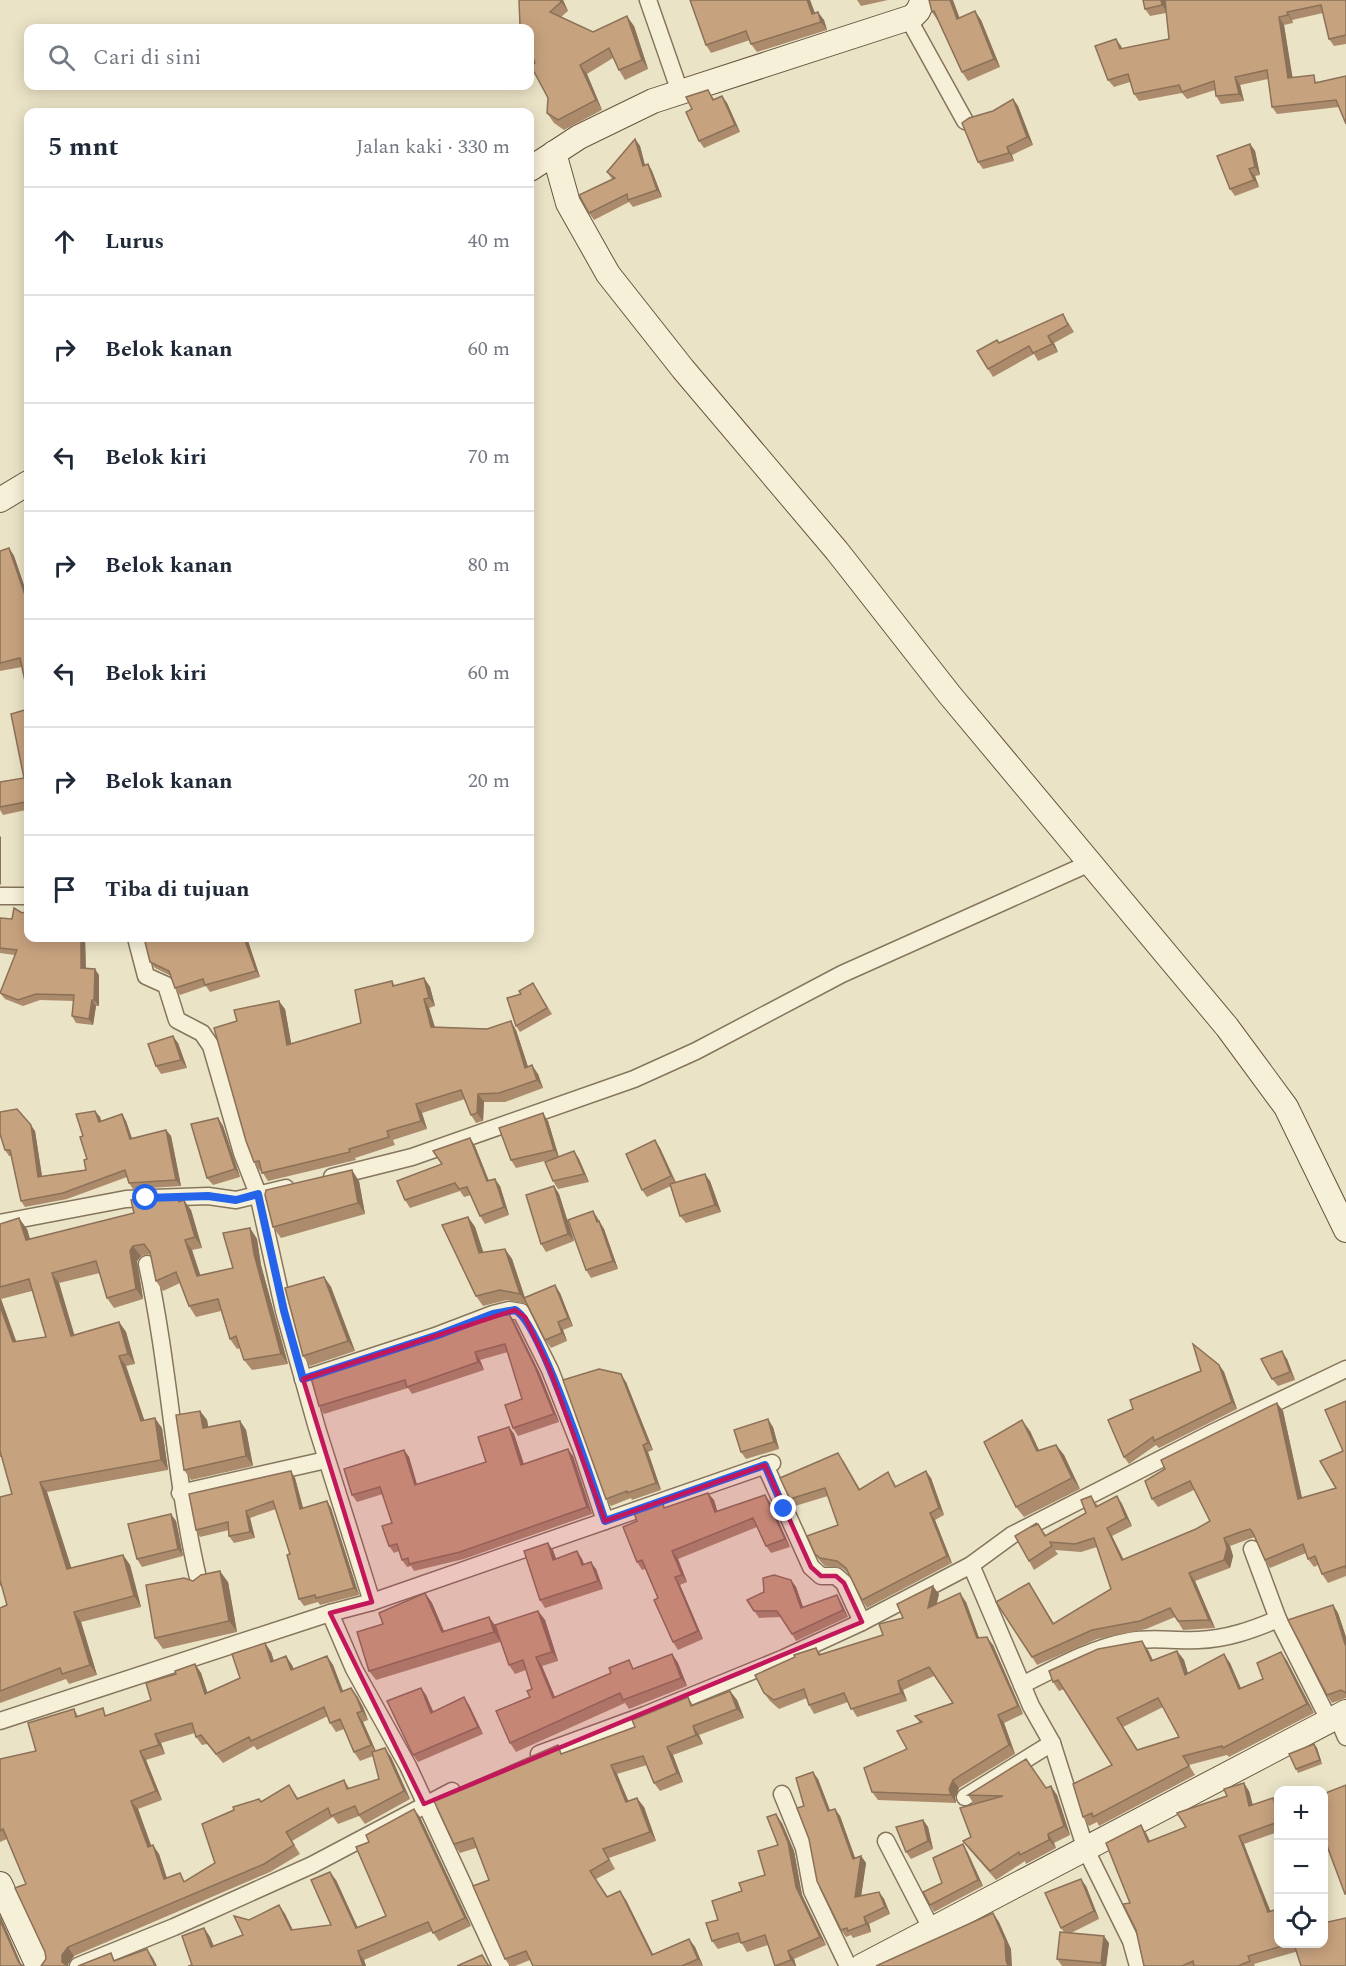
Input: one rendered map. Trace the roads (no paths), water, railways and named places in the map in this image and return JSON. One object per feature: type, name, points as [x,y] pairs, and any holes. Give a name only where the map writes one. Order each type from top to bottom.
[{"type":"street","points":[[648,0],[680,92]]},
{"type":"street","points":[[534,166],[579,137],[652,101],[915,9],[965,121]]},
{"type":"street","points":[[556,152],[568,203],[608,274],[683,369],[837,551],[949,694],[1227,1027],[1286,1107],[1346,1230]]},
{"type":"street","points":[[0,500],[24,485]]},
{"type":"street","points":[[0,1223],[126,1198],[208,1196],[236,1200],[412,1157],[633,1079],[696,1051],[842,974],[1090,863]]},
{"type":"street","points":[[0,896],[24,896]]},
{"type":"street","points":[[137,942],[146,976],[166,985],[177,1020],[209,1039],[242,1153],[258,1194],[284,1311],[326,1460],[372,1602]]},
{"type":"street","points":[[147,1264],[159,1319],[180,1493],[199,1582]]},
{"type":"street","points":[[303,1379],[438,1335],[493,1314],[509,1310],[521,1312],[550,1370],[605,1521]]},
{"type":"street","points":[[525,1760],[784,1658],[862,1622],[971,1565],[1012,1535],[1214,1432],[1346,1369]]},
{"type":"street","points":[[180,1493],[326,1460]]},
{"type":"street","points":[[0,1721],[330,1613],[372,1602],[768,1464],[811,1567],[821,1576],[836,1576],[844,1583],[862,1622]]},
{"type":"street","points":[[861,1966],[1340,1721],[1278,1619],[1252,1549]]},
{"type":"street","points":[[971,1565],[1022,1685],[1052,1743],[1086,1850],[1131,1941],[1138,1966]]},
{"type":"street","points":[[330,1613],[354,1669],[408,1766],[501,1966]]},
{"type":"street","points":[[1022,1685],[1096,1650],[1128,1641],[1155,1638],[1195,1640],[1221,1638],[1246,1632],[1278,1619]]},
{"type":"street","points":[[965,1797],[1052,1743]]},
{"type":"street","points":[[78,1966],[174,1927],[312,1865],[424,1804],[464,1785]]},
{"type":"street","points":[[782,1794],[804,1848],[812,1891],[848,1966]]},
{"type":"street","points":[[886,1841],[932,1930]]},
{"type":"street","points":[[0,1884],[38,1966]]}]
